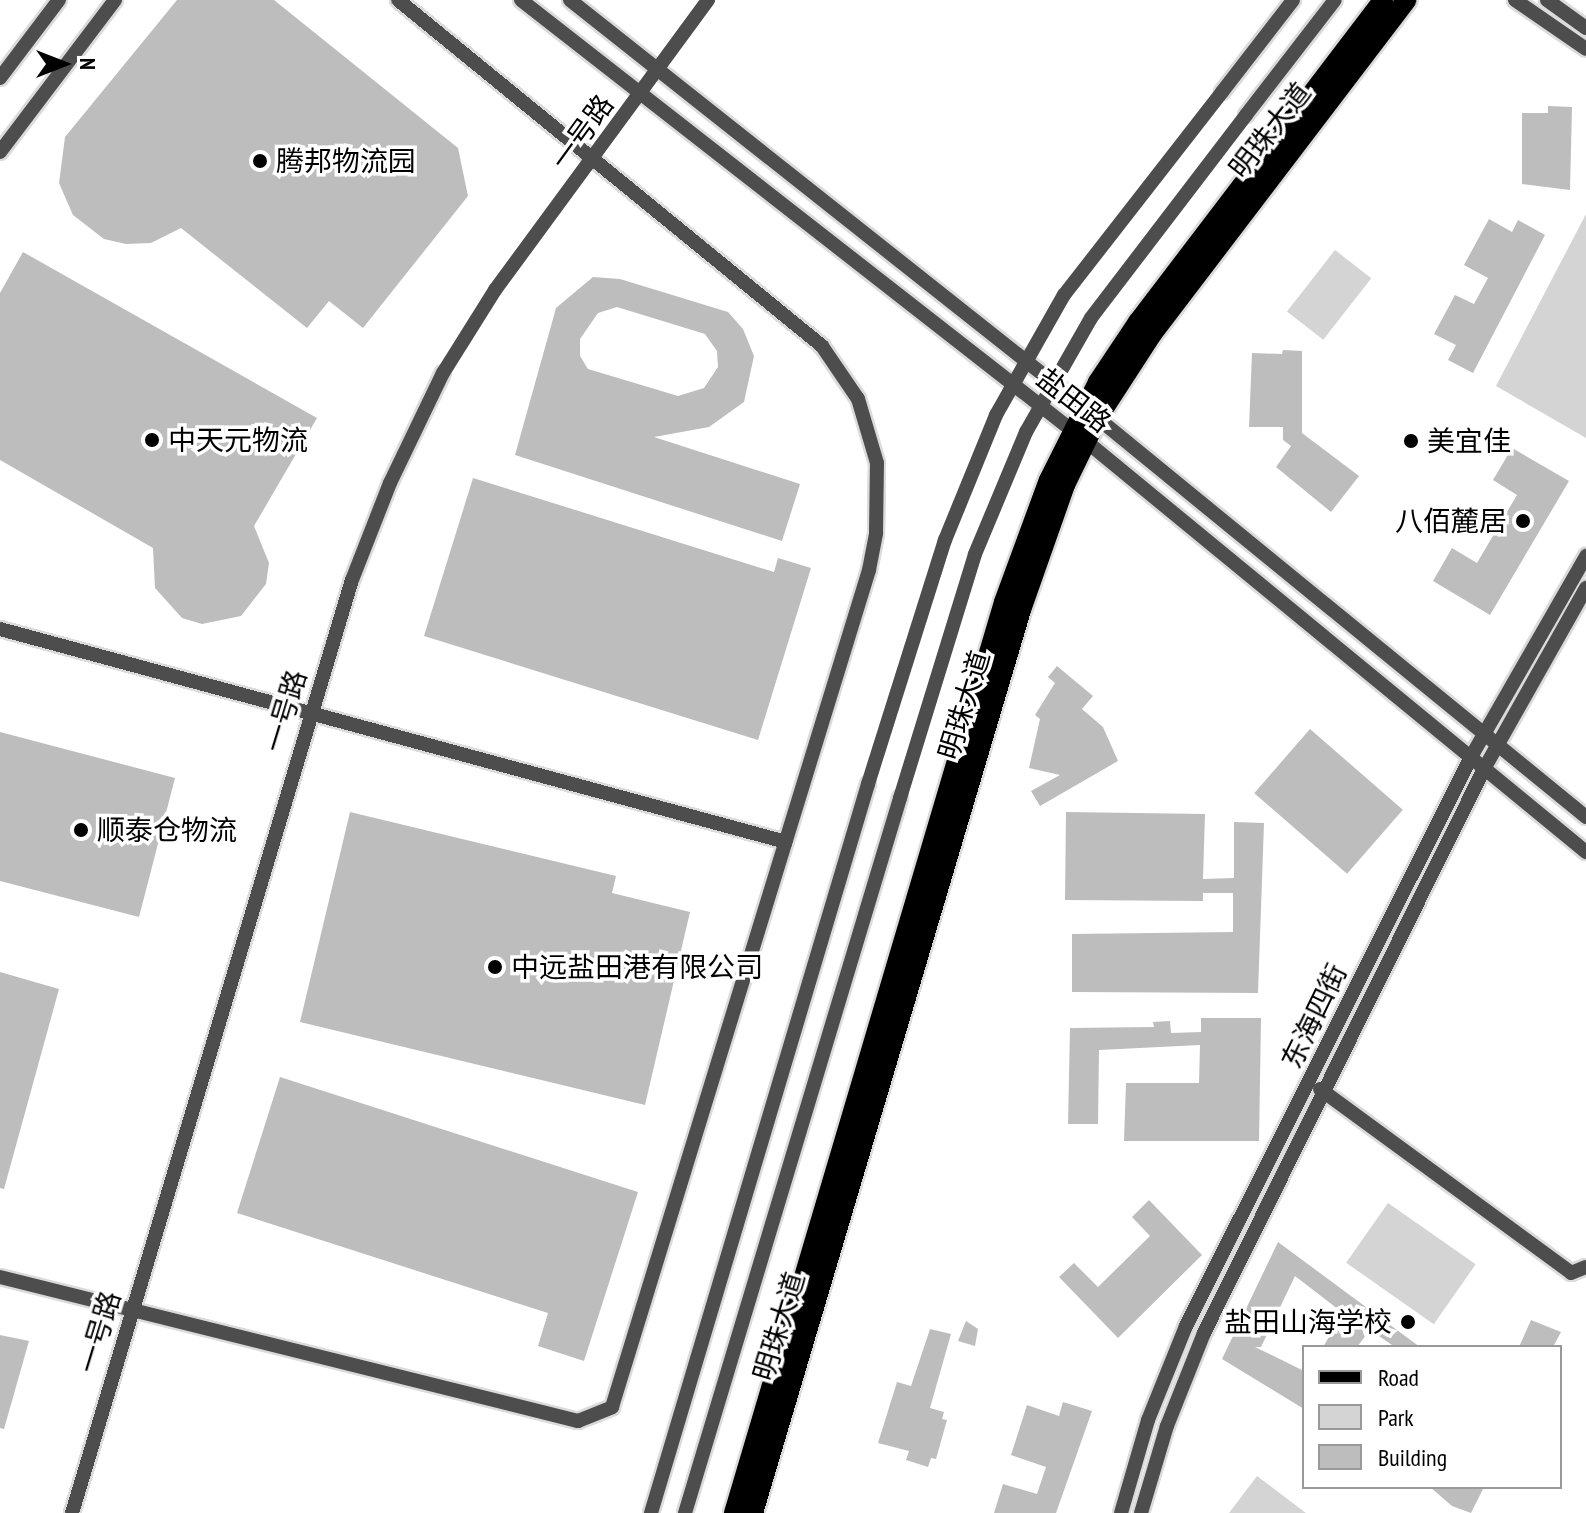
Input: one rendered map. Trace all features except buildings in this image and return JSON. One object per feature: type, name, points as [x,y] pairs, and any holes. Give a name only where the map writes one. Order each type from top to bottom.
[{"type":"main road","name":"明珠大道","points":[[734,1513],[1004,602],[1079,436],[1183,258],[1383,0]]},
{"type":"main road","name":"明珠大道","points":[[1091,413],[1406,0]]},
{"type":"main road","name":"明珠大道","points":[[753,1513],[1021,610],[1079,436]]},
{"type":"street","points":[[0,78],[59,0]]},
{"type":"street","points":[[0,152],[115,0]]},
{"type":"street","points":[[0,1277],[578,1421],[612,1407],[869,570],[878,501],[870,429],[847,378],[822,346],[398,0]]},
{"type":"street","name":"盐田路","points":[[521,0],[1079,436],[1586,852]]},
{"type":"street","name":"盐田路","points":[[570,0],[1091,413],[1586,817]]},
{"type":"street","name":"一号路","points":[[72,1513],[352,580],[390,483],[443,373],[495,290],[595,161],[708,0]]},
{"type":"street","points":[[651,1513],[868,784],[945,540],[996,415],[1072,285],[1293,0]]},
{"type":"street","name":"明珠大道","points":[[685,1513],[975,554],[1026,432],[1070,351],[1127,265],[1335,0]]},
{"type":"street","points":[[1515,0],[1586,49]]},
{"type":"street","points":[[1547,0],[1586,28]]},
{"type":"street","name":"东海四街","points":[[1121,1513],[1148,1420],[1186,1326],[1311,1082],[1471,757],[1586,556]]},
{"type":"street","name":"东海四街","points":[[1141,1513],[1167,1426],[1204,1333],[1484,769],[1586,588]]},
{"type":"street","points":[[0,629],[786,842]]},
{"type":"street","points":[[1311,1082],[1571,1273],[1586,1267]]},
{"type":"green space","points":[[1586,214],[1586,438],[1496,386]]},
{"type":"green space","points":[[1335,250],[1371,278],[1323,340],[1287,311]]},
{"type":"green space","points":[[1388,1203],[1476,1264],[1434,1324],[1346,1263]]},
{"type":"green space","points":[[1257,1476],[1306,1513],[1229,1513]]},
{"type":"place","name":"腾邦物流园","points":[[260,161]]},
{"type":"place","name":"中天元物流","points":[[152,440]]},
{"type":"place","name":"美宜佳","points":[[1411,441]]},
{"type":"place","name":"八佰麓居","points":[[1523,521]]},
{"type":"place","name":"顺泰仓物流","points":[[81,830]]},
{"type":"place","name":"中远盐田港有限公司","points":[[495,967]]},
{"type":"place","name":"盐田山海学校","points":[[1408,1322]]}]
